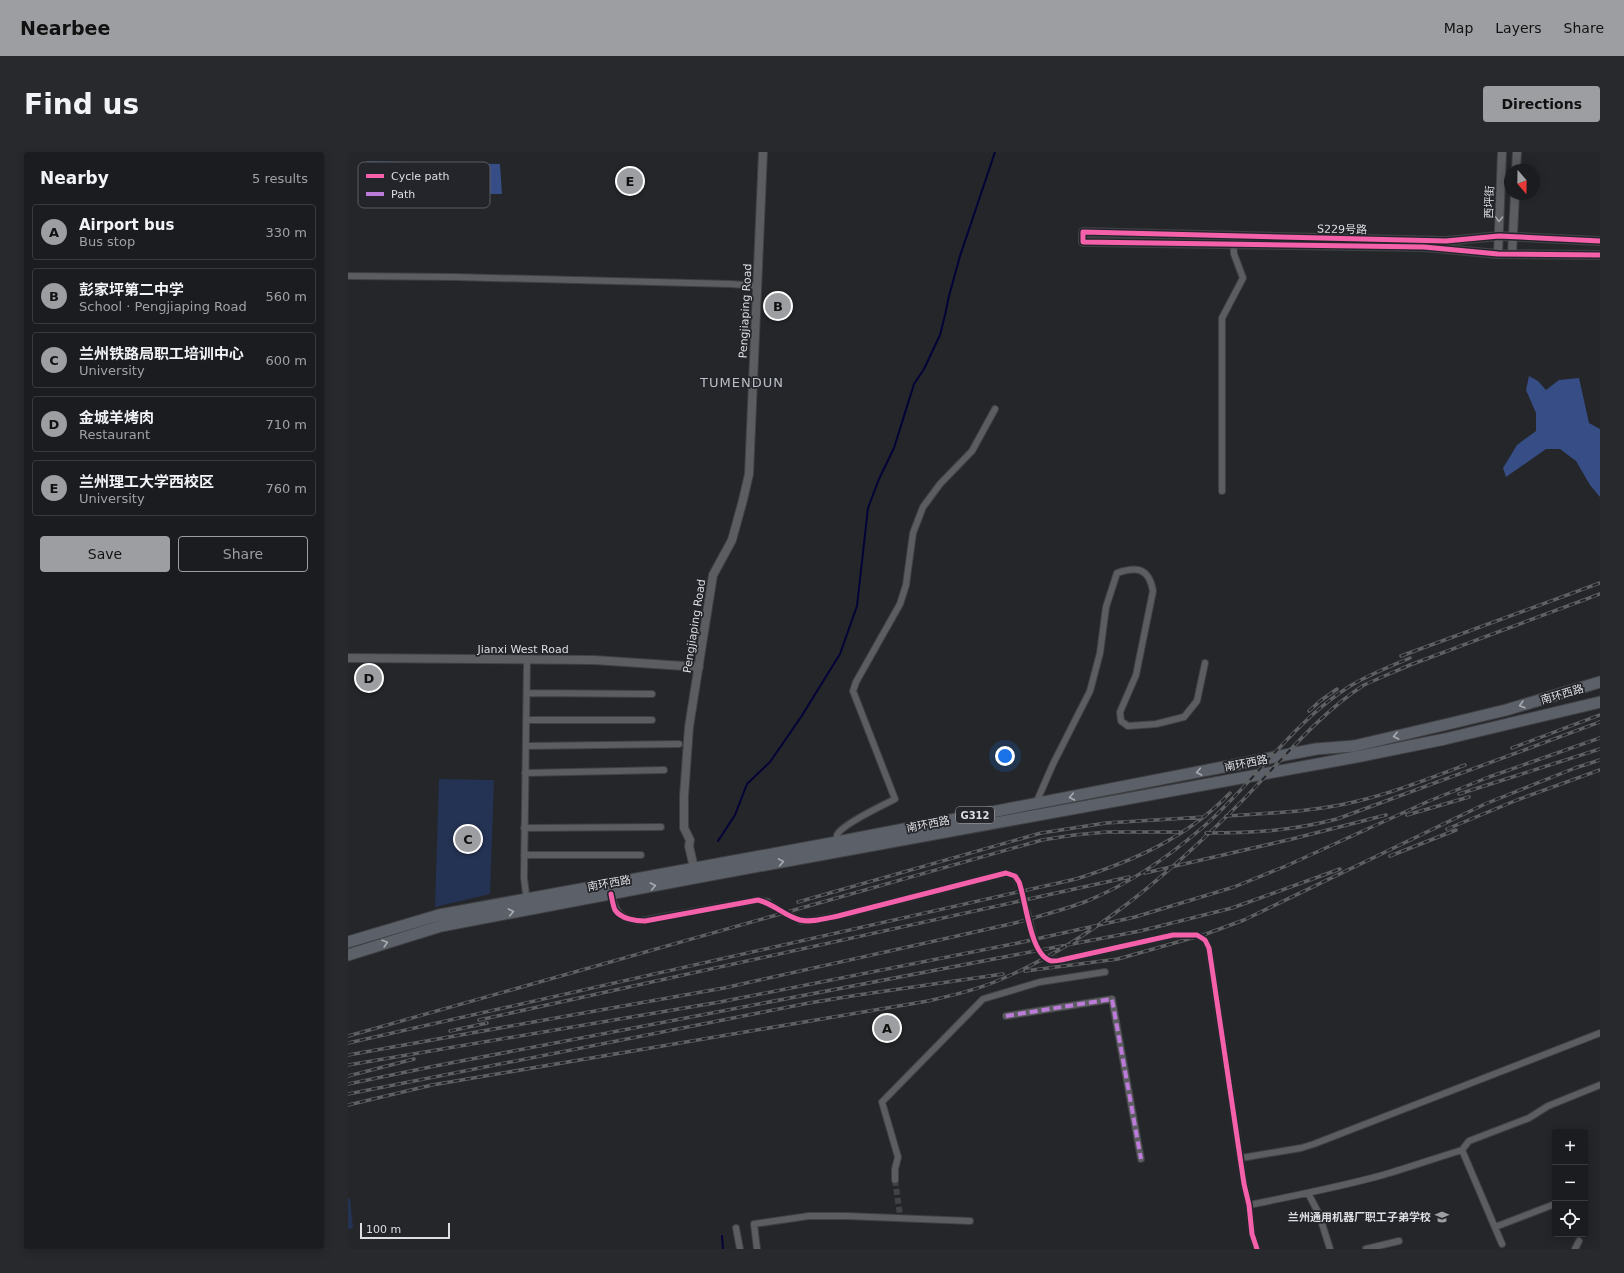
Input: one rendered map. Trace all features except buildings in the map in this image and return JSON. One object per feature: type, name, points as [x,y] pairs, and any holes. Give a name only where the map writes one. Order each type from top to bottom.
[{"type":"highway","name":"南环西路","points":[[348,955],[441,926],[528,904],[694,868],[1036,804],[1316,749],[1354,746],[1506,710],[1600,682]]},
{"type":"highway","name":"南环西路","points":[[348,942],[439,915],[611,894],[1356,757],[1445,739],[1600,702]]},
{"type":"street","name":"Pengjiaping Road","points":[[694,868],[689,846],[690,840],[684,828],[684,796],[689,727],[713,575],[732,540],[749,474],[758,286],[762,152]]},
{"type":"street","name":"西坪街","points":[[1498,254],[1502,152]]},
{"type":"street","points":[[1516,164],[1517,152]]},
{"type":"street","points":[[1512,254],[1515,200]]},
{"type":"street","name":"S229号路","points":[[1600,241],[1499,236],[1446,241],[1233,240],[1083,242],[1083,232],[1233,240],[1424,247],[1498,254],[1600,256]]},
{"type":"street","points":[[1222,491],[1222,318],[1243,278],[1234,254],[1233,240]]},
{"type":"street","points":[[348,276],[455,277],[758,286]]},
{"type":"street","points":[[837,842],[837,836],[841,830],[895,799],[853,691],[856,682],[900,604],[906,585],[914,533],[924,507],[940,484],[972,451],[995,409]]},
{"type":"street","points":[[1036,804],[1053,764],[1090,690],[1100,653],[1106,607],[1117,573],[1127,569],[1134,569],[1146,574],[1151,579],[1153,591],[1136,675],[1120,712],[1121,721],[1128,726],[1156,724],[1184,717],[1197,701],[1205,663]]},
{"type":"street","name":"Jianxi West Road","points":[[348,658],[594,660],[698,667]]},
{"type":"street","points":[[527,660],[524,878],[528,904]]},
{"type":"street","points":[[527,693],[652,694]]},
{"type":"street","points":[[526,720],[652,720]]},
{"type":"street","points":[[526,746],[679,744]]},
{"type":"street","points":[[525,773],[664,770]]},
{"type":"street","points":[[524,828],[661,827]]},
{"type":"street","points":[[524,855],[641,855]]},
{"type":"street","points":[[789,916],[801,921],[815,920],[1006,873],[1015,876],[1020,885]]},
{"type":"street","points":[[611,894],[615,910],[618,913],[640,921],[758,900],[768,902]]},
{"type":"street","points":[[1027,911],[1034,940]]},
{"type":"street","points":[[1050,961],[1061,960],[1173,935],[1197,935],[1205,940],[1209,948],[1249,1205],[1252,1234],[1257,1249]]},
{"type":"street","points":[[895,1180],[895,1169],[898,1157],[882,1102],[983,999],[1040,982],[1105,972]]},
{"type":"street","points":[[1006,1016],[1112,999],[1141,1159]]},
{"type":"street","points":[[1241,1158],[1295,1149],[1314,1144],[1600,1033]]},
{"type":"street","points":[[1249,1205],[1308,1193],[1385,1174],[1429,1159],[1462,1150],[1469,1141],[1529,1118],[1548,1106],[1600,1085]]},
{"type":"street","points":[[1462,1150],[1502,1244]]},
{"type":"street","points":[[1308,1193],[1319,1214],[1330,1249]]},
{"type":"street","points":[[1495,1227],[1552,1205]]},
{"type":"street","points":[[757,1249],[754,1224],[809,1216],[900,1216],[970,1221]]},
{"type":"street","points":[[736,1228],[740,1249]]},
{"type":"street","points":[[1366,1249],[1399,1241]]},
{"type":"street","points":[[1575,1249],[1579,1241]]},
{"type":"shaded area","points":[[367,161],[411,162],[367,162]]},
{"type":"shaded area","points":[[490,164],[500,164],[502,194],[490,194]]},
{"type":"shaded area","points":[[1529,376],[1538,381],[1546,390],[1559,380],[1579,378],[1589,423],[1600,429],[1600,497],[1590,485],[1576,461],[1560,449],[1546,449],[1506,477],[1503,468],[1517,445],[1536,431],[1536,413],[1526,390]]},
{"type":"shaded area","points":[[439,779],[494,780],[490,894],[435,907]]},
{"type":"shaded area","points":[[350,1198],[353,1228],[348,1229],[348,1199]]},
{"type":"waterway","points":[[718,841],[735,815],[747,784],[770,762],[801,717],[840,654],[857,606],[868,508],[879,479],[894,448],[914,384],[924,369],[940,335],[960,256],[995,152]]},
{"type":"waterway","points":[[722,1236],[723,1249]]},
{"type":"tunnel","points":[[1020,885],[1027,911]]},
{"type":"tunnel","points":[[768,902],[789,915]]},
{"type":"tunnel","points":[[1034,940],[1041,954],[1050,961]]},
{"type":"tunnel","points":[[895,1180],[900,1215]]},
{"type":"railway","points":[[1401,656],[1600,583]]},
{"type":"railway","points":[[348,1105],[432,1085],[928,1001],[995,982],[1037,962],[1069,944],[1100,924],[1158,879],[1213,830],[1298,741],[1330,711],[1364,685],[1420,661],[1600,594]]},
{"type":"railway","points":[[348,1055],[724,988],[1015,923],[1087,901],[1118,887],[1133,878],[1161,860],[1189,839],[1221,811],[1307,719],[1326,703],[1362,679],[1410,658]]},
{"type":"railway","points":[[1309,711],[1337,689]]},
{"type":"railway","points":[[1512,748],[1600,715]]},
{"type":"railway","points":[[1206,833],[1288,829],[1337,819],[1600,722]]},
{"type":"railway","points":[[348,1065],[720,1002],[1018,943],[1135,917],[1234,887],[1286,866],[1429,801],[1489,777],[1600,738]]},
{"type":"railway","points":[[1459,794],[1600,749]]},
{"type":"railway","points":[[1025,971],[1118,959],[1206,934],[1244,920],[1485,804],[1575,768],[1600,760]]},
{"type":"railway","points":[[1226,816],[1306,810],[1354,802],[1396,790],[1465,765]]},
{"type":"railway","points":[[1447,829],[1517,800],[1600,770]]},
{"type":"railway","points":[[348,1043],[1076,879],[1138,856],[1158,846],[1196,823],[1230,793]]},
{"type":"railway","points":[[1407,815],[1469,797]]},
{"type":"railway","points":[[1145,873],[1292,839],[1386,815]]},
{"type":"railway","points":[[798,902],[1041,833],[1106,823],[1204,817]]},
{"type":"railway","points":[[1390,856],[1456,830]]},
{"type":"railway","points":[[348,1036],[1042,840],[1107,832],[1182,832]]},
{"type":"railway","points":[[348,1084],[1140,931],[1232,908],[1340,869]]},
{"type":"railway","points":[[479,1020],[1129,877]]},
{"type":"railway","points":[[348,1094],[809,1003],[1003,974]]},
{"type":"railway","points":[[450,1031],[487,1023]]},
{"type":"railway","points":[[348,1076],[414,1059]]},
{"type":"marked path","points":[[1006,1016],[1112,999],[1141,1159]]},
{"type":"cycle path","points":[[1600,241],[1499,236],[1446,241],[1083,232],[1083,242],[1424,247],[1498,254],[1600,255]]},
{"type":"cycle path","points":[[611,894],[615,910],[621,916],[637,921],[645,921],[758,900],[769,904],[789,916],[800,920],[809,921],[838,916],[1006,873],[1015,876],[1019,882],[1034,939],[1039,950],[1045,957],[1052,961],[1059,961],[1173,935],[1197,935],[1205,940],[1209,948],[1244,1184],[1249,1205],[1252,1234],[1257,1249]]},
{"type":"place","name":"兰州理工大学西校区","points":[[630,181]]},
{"type":"place","name":"彭家坪第二中学","points":[[778,306]]},
{"type":"place","name":"金城羊烤肉","points":[[369,678]]},
{"type":"place","name":"兰州铁路局职工培训中心","points":[[468,839]]},
{"type":"place","name":"Airport bus","points":[[887,1028]]},
{"type":"place","name":"兰州通用机器厂职工子弟学校","points":[[1442,1217]]},
{"type":"district","name":"TUMENDUN","points":[[742,382]]}]
